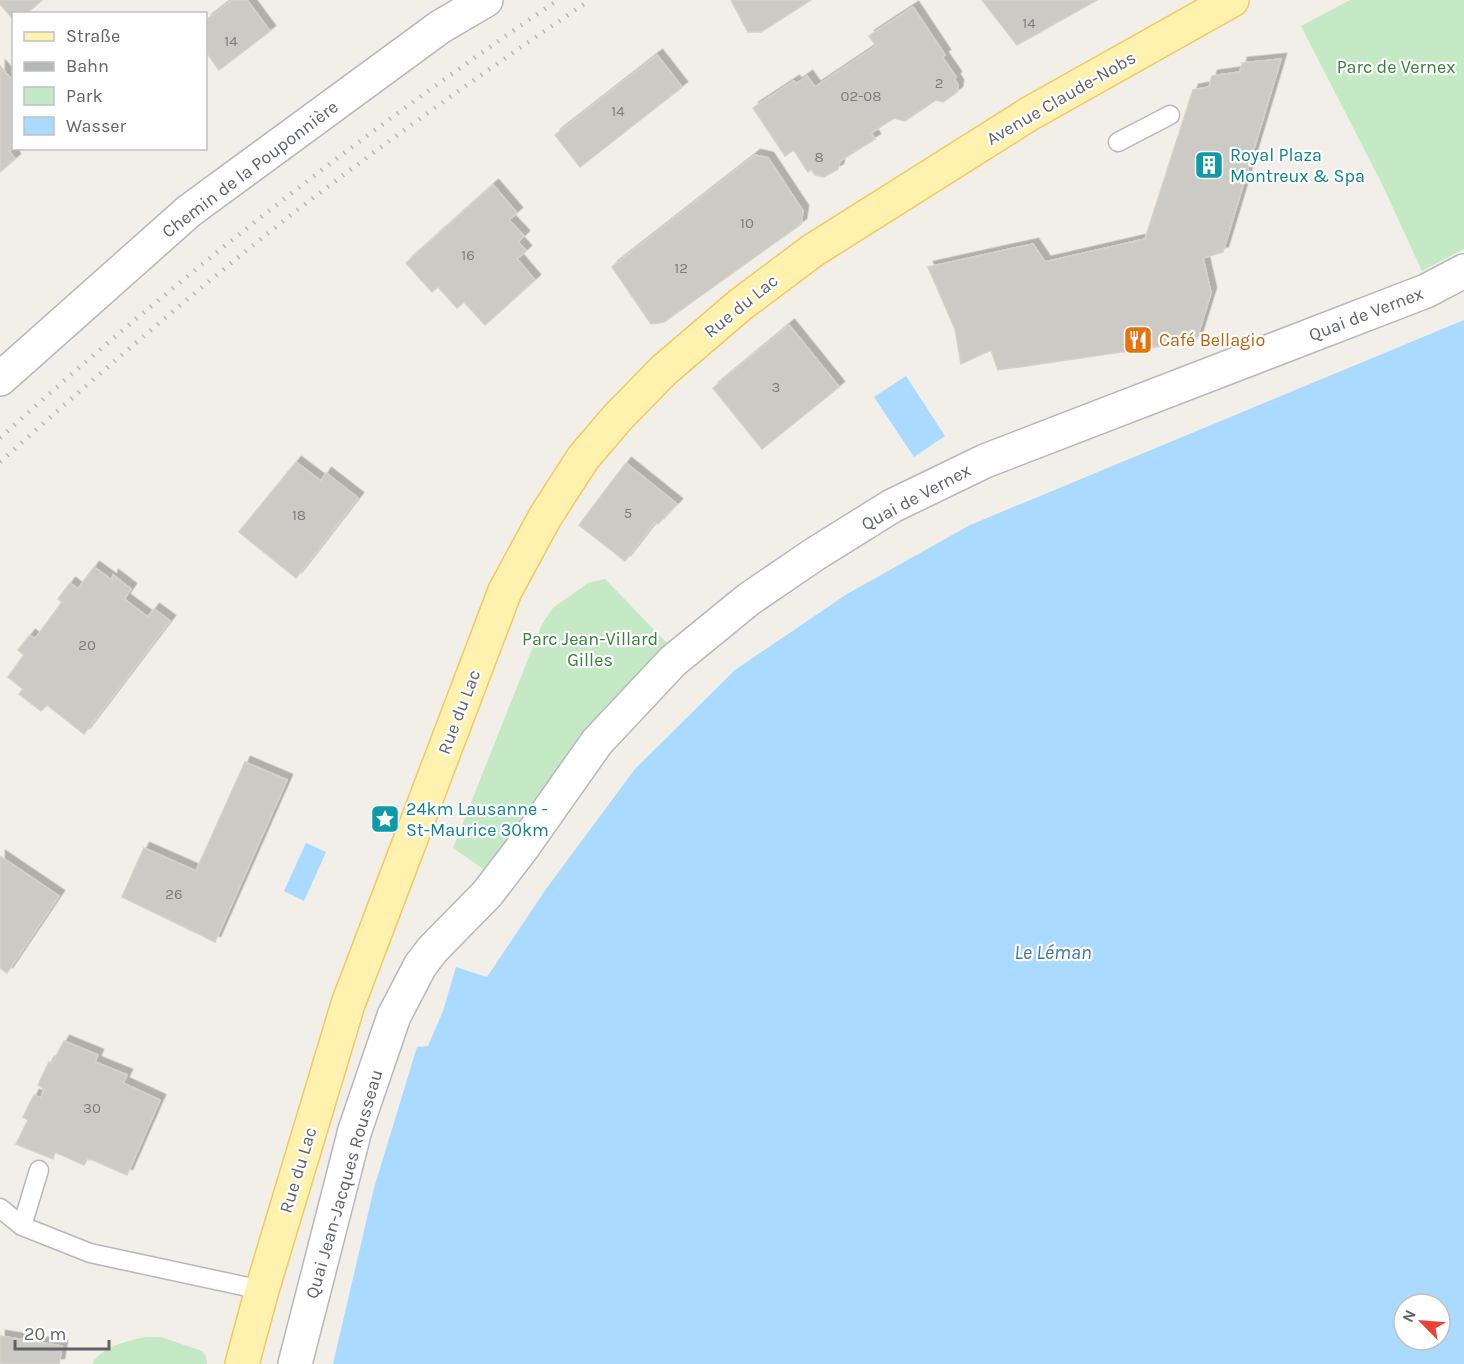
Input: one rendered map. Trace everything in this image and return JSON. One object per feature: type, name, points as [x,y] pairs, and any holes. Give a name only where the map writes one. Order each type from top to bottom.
[{"type":"main road","name":"Avenue Claude-Nobs","points":[[892,201],[1029,114],[1232,0]]},
{"type":"main road","name":"Rue du Lac","points":[[242,1364],[348,1004],[505,591],[545,517],[583,458],[663,370],[740,305],[803,258],[892,201]]},
{"type":"street","name":"Chemin de la Pouponnière","points":[[0,379],[189,211],[440,27],[486,0]]},
{"type":"street","name":"Quai de Vernex","points":[[487,894],[524,847],[597,742],[673,661],[749,599],[815,554],[892,506],[985,461],[1425,291],[1464,271]]},
{"type":"street","name":"Quai Jean-Jacques Rousseau","points":[[295,1364],[355,1130],[394,1016],[420,966],[432,950],[487,894]]},
{"type":"lane","points":[[1118,142],[1170,115]]},
{"type":"lane","points":[[22,1226],[39,1170]]},
{"type":"lane","points":[[0,1208],[22,1226],[90,1253],[262,1290]]},
{"type":"green space","name":"Parc de Vernex","points":[[1350,0],[1464,0],[1464,249],[1422,271],[1382,184],[1301,26]]},
{"type":"green space","name":"Parc Jean-Villard Gilles","points":[[605,579],[669,645],[487,869],[482,868],[453,848],[542,624],[553,608],[588,583]]},
{"type":"green space","points":[[145,1337],[161,1337],[202,1351],[206,1356],[207,1364],[92,1364],[109,1348]]},
{"type":"water","name":"Le Léman","points":[[1464,320],[1464,1364],[333,1364],[374,1188],[417,1047],[428,1046],[443,1011],[456,967],[487,977],[546,889],[635,769],[735,670],[847,594],[970,525]]},
{"type":"water","points":[[906,376],[945,436],[914,457],[874,397]]},
{"type":"water","points":[[306,843],[326,852],[304,901],[284,891]]},
{"type":"building","points":[[0,0],[42,0],[28,12],[12,12],[12,18],[0,4]]},
{"type":"building","points":[[232,0],[247,0],[270,31],[219,70],[207,53],[207,19]]},
{"type":"building","points":[[731,0],[811,0],[761,32],[748,32]]},
{"type":"building","points":[[982,0],[1097,0],[1017,45]]},
{"type":"building","points":[[913,7],[945,55],[942,57],[956,77],[954,79],[958,85],[957,92],[943,102],[936,100],[905,121],[894,118],[871,133],[875,139],[840,161],[838,169],[824,177],[815,175],[811,169],[808,172],[794,150],[785,156],[753,108],[794,81],[796,84],[807,76],[815,87],[876,46],[869,36]]},
{"type":"building","points":[[657,55],[682,87],[580,167],[555,135]]},
{"type":"building","name":"Royal Plaza Montreux & Spa","points":[[1281,59],[1223,252],[1203,258],[1211,293],[1196,341],[998,370],[991,350],[961,364],[955,329],[928,267],[1033,244],[1045,262],[1145,239],[1193,90],[1209,87],[1212,76],[1240,72],[1242,63]]},
{"type":"building","points":[[0,66],[12,80],[12,149],[9,151],[15,159],[0,172]]},
{"type":"building","points":[[755,155],[768,158],[803,211],[801,224],[664,322],[651,324],[612,267]]},
{"type":"building","points":[[493,185],[517,213],[509,220],[524,236],[518,242],[526,251],[517,259],[535,280],[485,325],[464,302],[457,308],[438,287],[432,292],[406,263]]},
{"type":"building","points":[[789,325],[839,387],[762,449],[713,388]]},
{"type":"building","points":[[296,462],[321,481],[326,473],[358,498],[296,578],[239,532]]},
{"type":"building","points":[[626,463],[677,504],[658,524],[655,522],[625,561],[579,525]]},
{"type":"building","points":[[94,567],[112,580],[113,575],[131,589],[124,599],[148,617],[154,609],[170,621],[84,734],[47,705],[41,711],[19,694],[23,689],[8,677],[24,655],[18,650],[30,635],[35,639],[62,602],[58,599],[70,583],[78,589]]},
{"type":"building","points":[[245,762],[287,780],[215,942],[122,897],[144,848],[196,871]]},
{"type":"building","points":[[0,856],[59,896],[7,973],[0,968]]},
{"type":"building","points":[[64,1041],[98,1055],[95,1062],[127,1075],[123,1083],[160,1100],[127,1175],[88,1158],[84,1165],[55,1152],[53,1159],[16,1144],[28,1120],[23,1117],[34,1095],[41,1098],[44,1089],[38,1085],[49,1062],[52,1064]]},
{"type":"building","points":[[0,1336],[62,1346],[59,1364],[0,1364]]},
{"type":"railway","points":[[0,438],[134,321],[272,209],[413,102],[558,0]]},
{"type":"railway","points":[[0,462],[144,336],[291,215],[439,105],[590,0]]},
{"type":"place","name":"Royal Plaza Montreux & Spa","points":[[1209,165]]},
{"type":"place","name":"Café Bellagio","points":[[1138,340]]},
{"type":"place","name":"24km Lausanne - St-Maurice 30km","points":[[385,819]]}]
